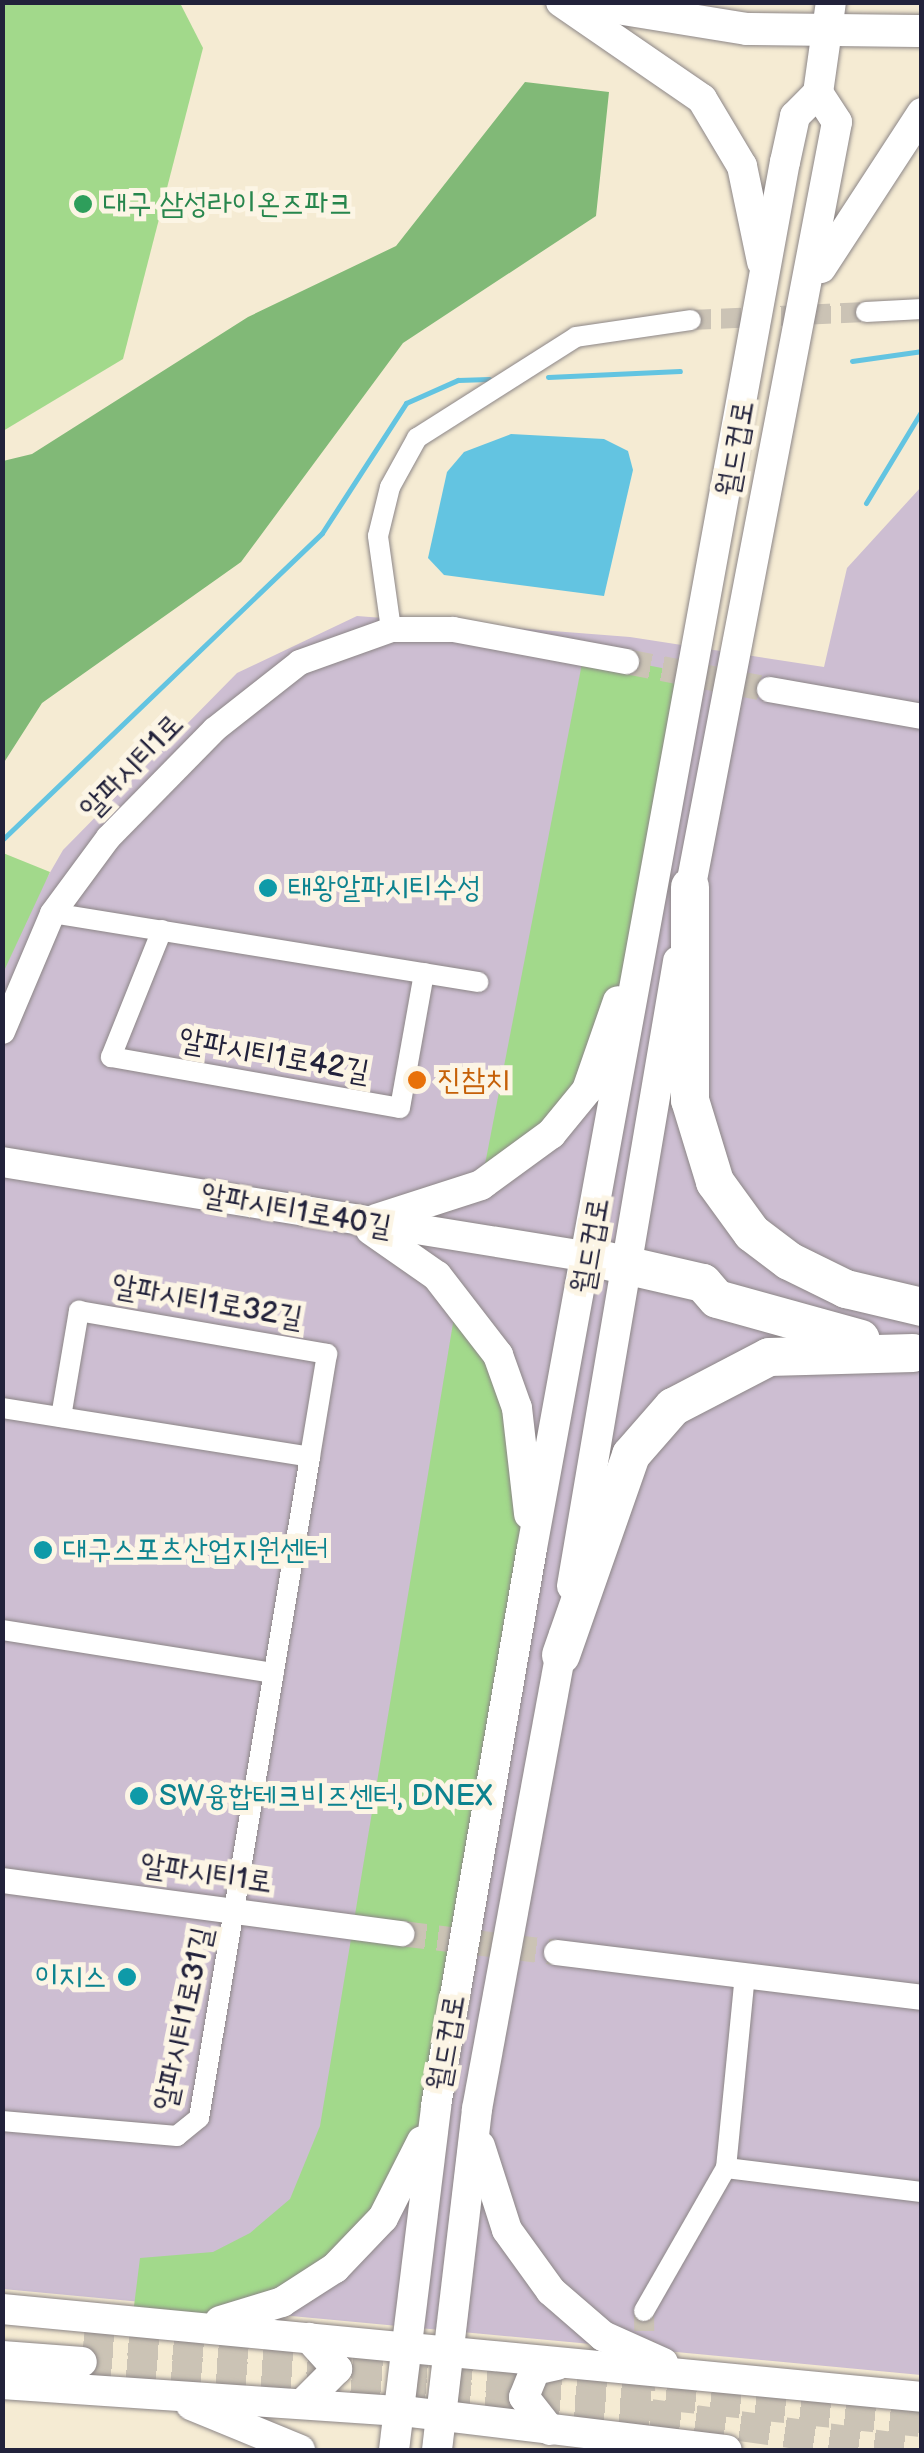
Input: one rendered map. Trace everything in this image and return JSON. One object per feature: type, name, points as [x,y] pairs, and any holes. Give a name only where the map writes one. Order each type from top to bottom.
[{"type":"highway","points":[[690,887],[690,1100],[715,1182],[752,1233],[801,1268],[922,1306]]},
{"type":"highway","points":[[608,1262],[703,1283],[717,1298],[919,1344]]},
{"type":"highway","points":[[560,1655],[631,1455],[673,1407],[769,1358],[919,1344]]},
{"type":"main road","points":[[561,2],[702,99],[742,166],[764,286]]},
{"type":"main road","points":[[580,2],[828,18],[922,30]]},
{"type":"main road","name":"월드컵로","points":[[437,2450],[476,2108],[560,1655],[648,914],[795,116],[818,93],[828,18]]},
{"type":"main road","name":"월드컵로","points":[[394,2450],[436,2106],[532,1548],[608,1262],[690,887],[806,298],[836,122],[818,93]]},
{"type":"main road","points":[[806,298],[846,218],[922,113]]},
{"type":"main road","points":[[786,162],[804,153],[822,205]]},
{"type":"main road","points":[[350,1220],[458,1196],[552,1134],[587,1090],[648,914]]},
{"type":"main road","name":"알파시티1로40길","points":[[2,1162],[608,1262]]},
{"type":"main road","points":[[350,1220],[438,1276],[498,1354],[517,1408],[532,1548]]},
{"type":"main road","points":[[164,2324],[254,2314],[335,2268],[398,2194],[436,2106]]},
{"type":"main road","points":[[476,2108],[497,2208],[544,2282],[603,2336],[694,2374]]},
{"type":"main road","points":[[2,2309],[922,2397]]},
{"type":"main road","points":[[2,2329],[83,2349],[2,2356]]},
{"type":"main road","points":[[304,2402],[336,2369],[308,2338]]},
{"type":"main road","points":[[539,2440],[524,2397],[535,2370],[557,2365]]},
{"type":"main road","points":[[2,2384],[304,2402],[440,2415],[539,2440],[624,2436],[728,2450]]},
{"type":"main road","points":[[882,2392],[922,2413]]},
{"type":"main road","points":[[165,2395],[300,2450]]},
{"type":"street","points":[[866,312],[922,309]]},
{"type":"street","points":[[391,629],[378,536],[390,487],[418,438],[576,337],[690,320]]},
{"type":"street","name":"알파시티1로","points":[[2,1030],[52,913],[128,814],[214,729],[299,662],[391,629],[454,629],[626,661]]},
{"type":"street","points":[[769,689],[922,716]]},
{"type":"street","points":[[52,913],[478,982]]},
{"type":"street","name":"알파시티1로42길","points":[[162,930],[110,1057],[400,1108],[424,973]]},
{"type":"street","name":"알파시티1로32길","points":[[61,1417],[79,1311],[328,1354],[238,1911]]},
{"type":"street","points":[[2,1408],[310,1457]]},
{"type":"street","points":[[2,1630],[274,1674]]},
{"type":"street","name":"알파시티1로","points":[[2,1880],[400,1932]]},
{"type":"street","name":"알파시티1로31길","points":[[2,2121],[190,2131],[238,1911]]},
{"type":"street","points":[[556,1952],[922,1997]]},
{"type":"street","points":[[644,2312],[726,2168],[745,1976]]},
{"type":"street","points":[[726,2168],[922,2192]]},
{"type":"shaded area","points":[[921,487],[921,2375],[3,2289],[3,954],[63,850],[237,673],[357,616],[630,637],[824,667],[847,568]]},
{"type":"green space","name":"대구 삼성라이온즈파크","points":[[2,3],[180,3],[203,48],[123,359],[3,431]]},
{"type":"green space","points":[[525,82],[609,92],[596,216],[403,343],[241,562],[42,703],[3,764],[3,461],[32,454],[248,317],[396,246]]},
{"type":"green space","points":[[584,653],[693,674],[649,913],[587,1090],[481,1185]]},
{"type":"green space","points":[[3,853],[50,872],[3,973]]},
{"type":"green space","points":[[457,1299],[484,1334],[530,1523],[436,2106],[383,2218],[254,2314],[132,2322],[140,2258],[213,2252],[250,2233],[290,2199],[320,2126]]},
{"type":"water","points":[[511,434],[604,439],[628,451],[633,470],[604,596],[444,575],[428,558],[447,472],[464,452]]},
{"type":"waterway","points":[[852,361],[922,351]]},
{"type":"waterway","points":[[548,377],[680,371]]},
{"type":"waterway","points":[[2,840],[322,533],[406,403],[458,380],[489,379]]},
{"type":"waterway","points":[[866,503],[922,410]]},
{"type":"tunnel","points":[[691,320],[866,312]]},
{"type":"tunnel","points":[[626,661],[769,689]]},
{"type":"tunnel","points":[[401,1933],[556,1952]]},
{"type":"tunnel","points":[[644,2311],[646,2449]]},
{"type":"tunnel","points":[[84,2336],[922,2422]]},
{"type":"tunnel","points":[[82,2362],[651,2414],[915,2450]]},
{"type":"place","name":"대구 삼성라이온즈파크","points":[[83,204]]},
{"type":"place","name":"태왕알파시티수성","points":[[268,888]]},
{"type":"place","name":"진참치","points":[[417,1080]]},
{"type":"place","name":"대구스포츠산업지원센터","points":[[43,1550]]},
{"type":"place","name":"SW융합테크비즈센터, DNEX","points":[[139,1796]]},
{"type":"place","name":"이지스","points":[[127,1977]]}]
